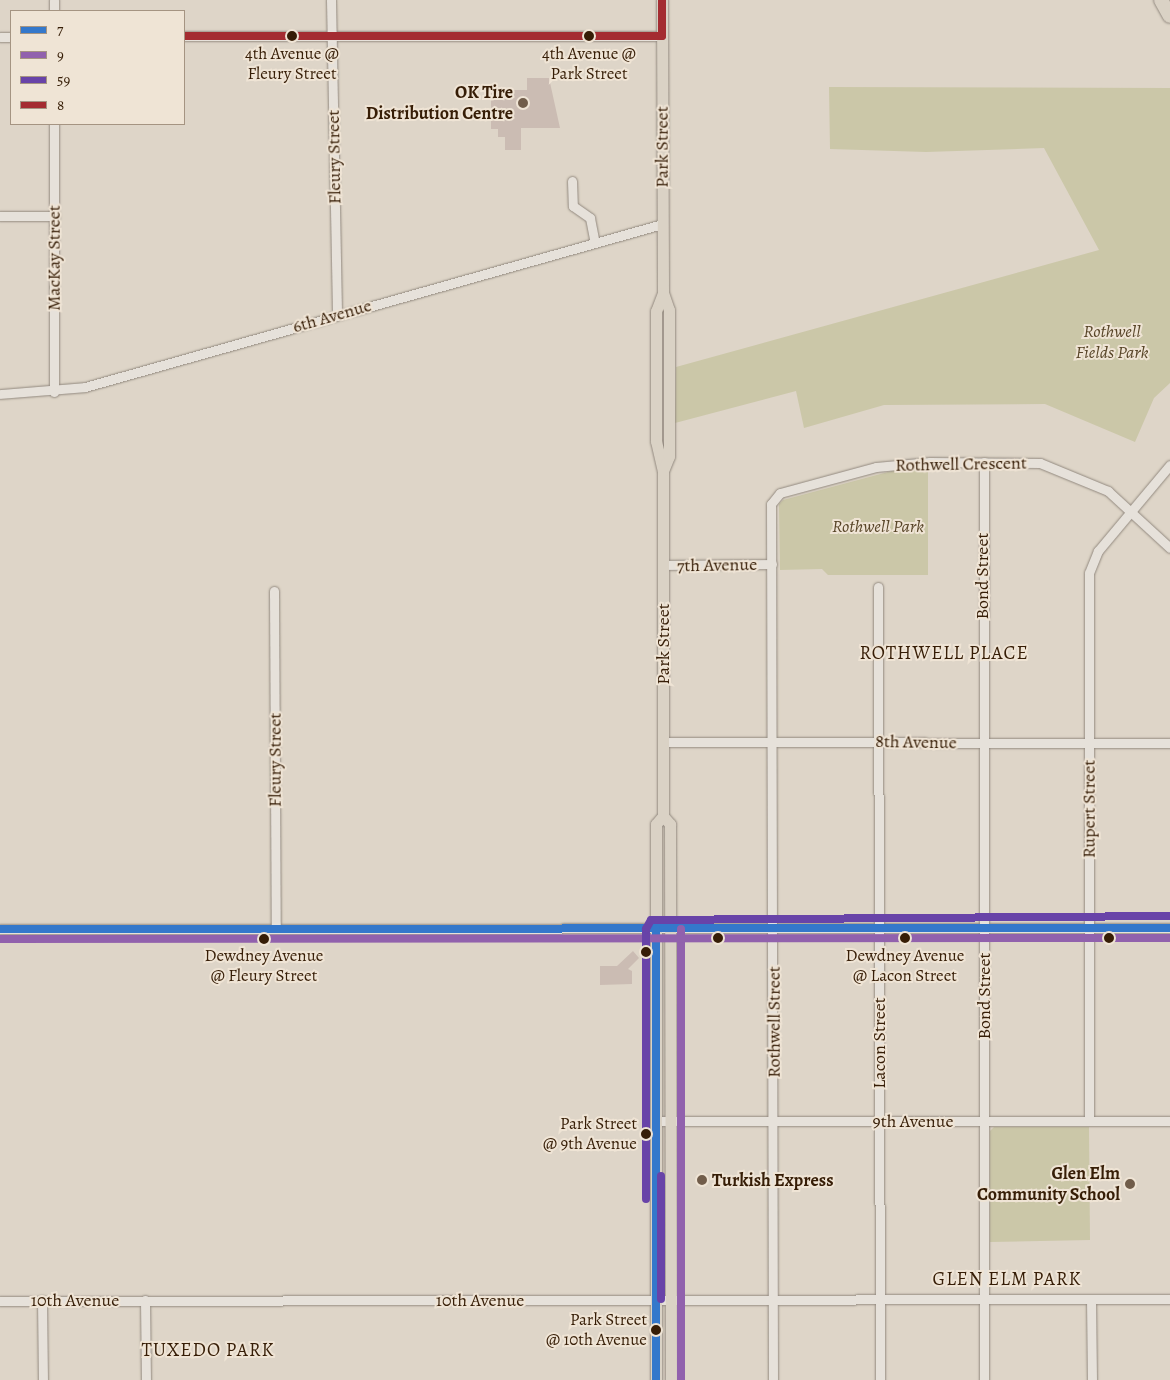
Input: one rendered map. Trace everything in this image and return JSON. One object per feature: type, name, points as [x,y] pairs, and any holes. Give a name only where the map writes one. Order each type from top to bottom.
[{"type":"highway","points":[[1161,0],[1170,16]]},
{"type":"main road","name":"Park Street","points":[[662,0],[663,293],[669,310],[669,456],[663,471],[663,816],[670,824],[671,1380]]},
{"type":"main road","name":"Park Street","points":[[656,1380],[656,824],[663,816]]},
{"type":"street","name":"Fleury Street","points":[[331,0],[337,315]]},
{"type":"street","points":[[185,36],[662,36]]},
{"type":"street","name":"MacKay Street","points":[[54,125],[54,392]]},
{"type":"street","points":[[572,181],[573,206],[590,218],[595,243]]},
{"type":"street","points":[[0,216],[54,216]]},
{"type":"street","name":"6th Avenue","points":[[0,394],[54,392],[662,224]]},
{"type":"street","name":"Rothwell Crescent","points":[[772,569],[771,504],[780,493],[876,467],[984,462],[1040,463],[1108,490],[1170,548]]},
{"type":"street","name":"Bond Street","points":[[984,462],[984,1380]]},
{"type":"street","name":"Rupert Street","points":[[1089,1121],[1089,573],[1098,551],[1170,465]]},
{"type":"street","name":"7th Avenue","points":[[663,565],[772,569]]},
{"type":"street","name":"Rothwell Street","points":[[772,569],[773,1380]]},
{"type":"street","name":"Lacon Street","points":[[878,587],[880,1380]]},
{"type":"street","name":"Fleury Street","points":[[274,591],[276,929]]},
{"type":"street","name":"8th Avenue","points":[[663,742],[1170,743]]},
{"type":"street","points":[[0,929],[1168,927]]},
{"type":"street","name":"9th Avenue","points":[[656,1121],[1170,1121]]},
{"type":"street","name":"10th Avenue","points":[[0,1300],[985,1300],[1170,1298]]},
{"type":"street","points":[[1091,1299],[1092,1380]]},
{"type":"street","points":[[42,1300],[43,1380]]},
{"type":"street","points":[[145,1300],[146,1380]]},
{"type":"green space","name":"Rothwell Fields Park","points":[[829,87],[1170,88],[1170,383],[1154,398],[1135,442],[1045,404],[884,405],[804,428],[796,391],[675,423],[676,367],[1099,250],[1044,148],[926,152],[830,149]]},
{"type":"green space","name":"Rothwell Park","points":[[903,468],[928,468],[928,575],[828,575],[822,569],[780,570],[779,504],[783,500]]},
{"type":"green space","name":"GLEN ELM PARK","points":[[994,1127],[1089,1127],[1090,1240],[990,1242],[990,1131]]},
{"type":"building","name":"OK Tire Distribution Centre","points":[[527,78],[549,78],[560,128],[521,128],[521,150],[505,150],[505,137],[498,137],[498,129],[491,129],[491,90],[527,90]]},
{"type":"building","points":[[633,951],[639,958],[628,969],[632,971],[632,984],[600,985],[600,966],[617,966]]},
{"type":"transit line","name":"8","points":[[185,36],[662,36],[662,0]]},
{"type":"transit line","name":"59","points":[[646,1199],[646,929],[651,920],[1170,916]]},
{"type":"transit line","name":"7","points":[[0,929],[1170,928]]},
{"type":"transit line","name":"7","points":[[656,929],[656,1380]]},
{"type":"transit line","name":"9","points":[[681,929],[681,1380]]},
{"type":"transit line","name":"9","points":[[0,939],[1170,938]]},
{"type":"transit line","name":"59","points":[[661,1176],[661,1299]]},
{"type":"place","name":"4th Avenue @ Fleury Street","points":[[292,36]]},
{"type":"place","name":"4th Avenue @ Park Street","points":[[589,36]]},
{"type":"place","name":"OK Tire Distribution Centre","points":[[523,103]]},
{"type":"place","name":"Dewdney Avenue @ Lacon Street","points":[[905,938]]},
{"type":"place","name":"Dewdney Avenue @ Fleury Street","points":[[264,939]]},
{"type":"place","name":"Park Street @ 9th Avenue","points":[[646,1134]]},
{"type":"place","name":"Turkish Express","points":[[702,1180]]},
{"type":"place","name":"Glen Elm Community School","points":[[1130,1184]]},
{"type":"place","name":"Park Street @ 10th Avenue","points":[[656,1330]]},
{"type":"district","name":"ROTHWELL PLACE","points":[[944,654]]},
{"type":"district","name":"GLEN ELM PARK","points":[[1007,1280]]},
{"type":"district","name":"TUXEDO PARK","points":[[208,1351]]}]
